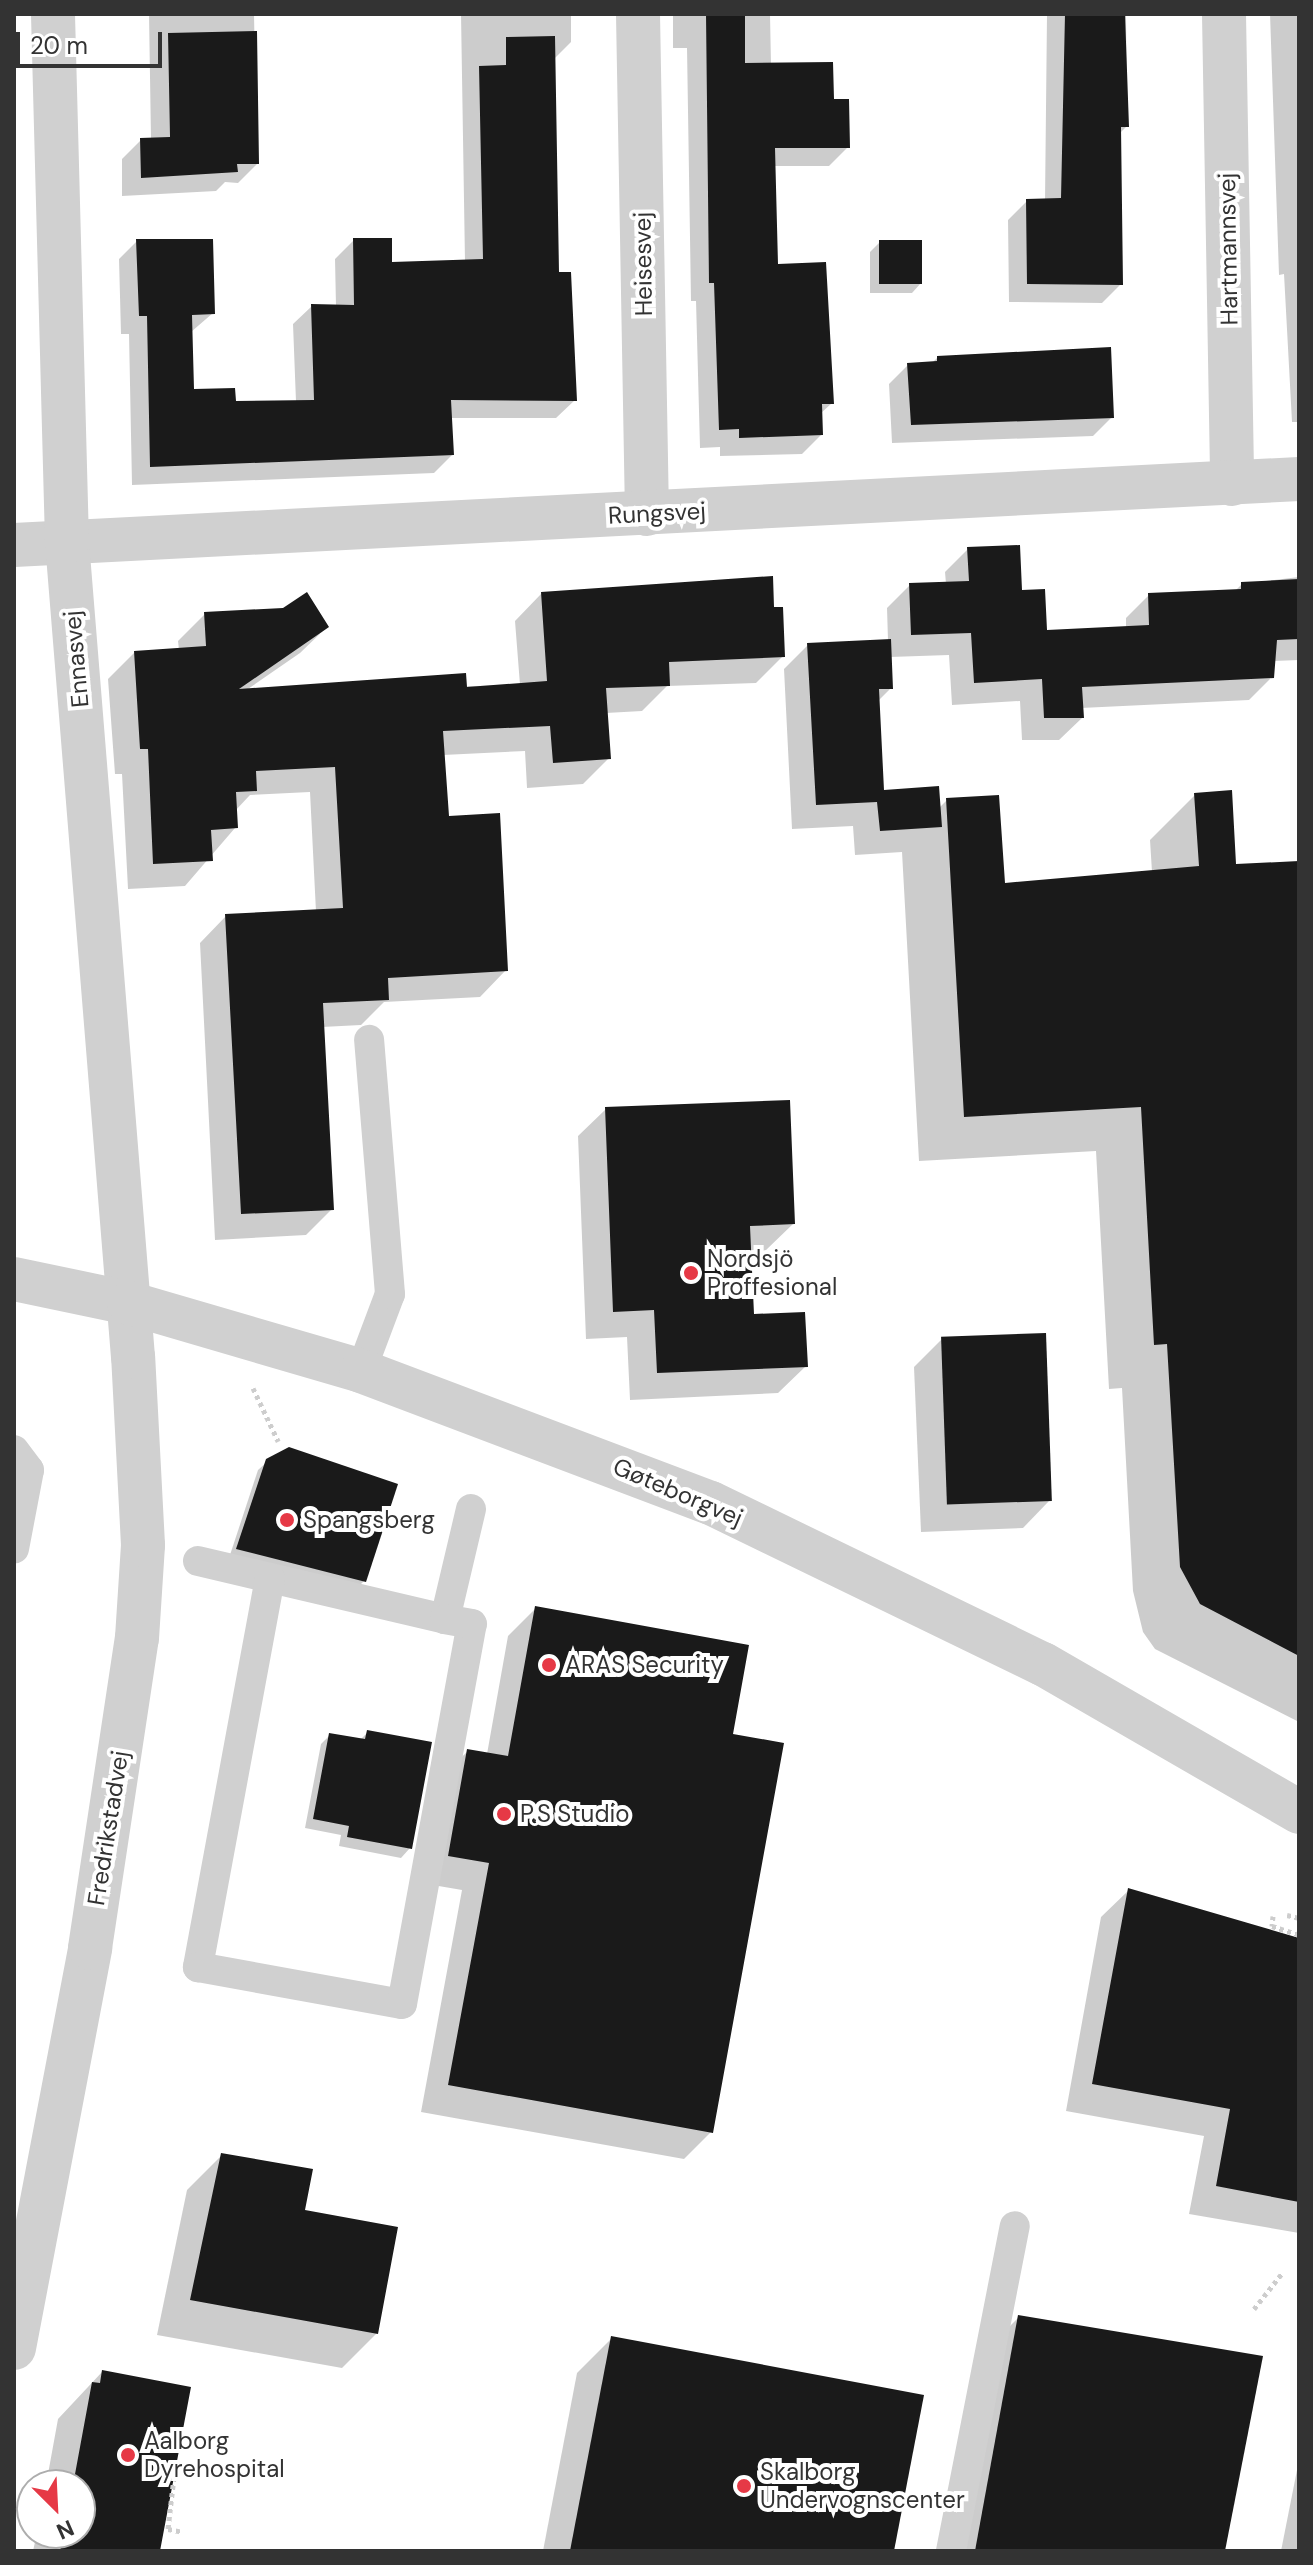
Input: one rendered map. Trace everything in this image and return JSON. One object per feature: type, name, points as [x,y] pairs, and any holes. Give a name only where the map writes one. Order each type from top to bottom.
[{"type":"street","name":"Ennasvej","points":[[53,14],[67,542],[129,1303]]},
{"type":"street","name":"Heisesvej","points":[[638,14],[647,514]]},
{"type":"street","name":"Hartmannsvej","points":[[1224,14],[1232,484]]},
{"type":"street","name":"Rungsvej","points":[[14,545],[1299,479]]},
{"type":"street","name":"Gøteborgvej","points":[[14,1279],[129,1303],[361,1371],[724,1509],[1043,1664],[1299,1812]]},
{"type":"street","name":"Fredrikstadvej","points":[[14,2348],[89,1953],[137,1638],[143,1545],[129,1303]]},
{"type":"lane","points":[[361,1371],[390,1294],[369,1040]]},
{"type":"lane","points":[[14,1450],[29,1470],[14,1549]]},
{"type":"lane","points":[[445,1619],[471,1509]]},
{"type":"lane","points":[[198,1561],[472,1624],[402,2004],[198,1967],[270,1578]]},
{"type":"lane","points":[[951,2551],[1015,2226]]},
{"type":"path","points":[[253,1387],[278,1441]]},
{"type":"path","points":[[1287,1915],[1299,1918]]},
{"type":"path","points":[[1273,1916],[1272,1926],[1299,1935]]},
{"type":"path","points":[[1254,2309],[1283,2272]]},
{"type":"path","points":[[174,2477],[168,2529],[183,2532]]},
{"type":"building","points":[[706,14],[745,14],[745,63],[833,62],[834,99],[849,99],[850,148],[775,148],[778,264],[826,262],[834,404],[822,404],[823,435],[739,438],[739,429],[719,430],[714,283],[709,283]]},
{"type":"building","points":[[1065,14],[1125,14],[1129,127],[1121,127],[1123,285],[1027,284],[1026,199],[1061,198]]},
{"type":"building","points":[[257,31],[259,164],[237,164],[238,172],[141,178],[140,138],[170,137],[168,33]]},
{"type":"building","points":[[555,36],[559,272],[571,272],[577,401],[451,400],[454,455],[150,467],[147,316],[139,316],[136,239],[213,239],[215,314],[192,315],[194,389],[235,388],[236,401],[314,400],[311,304],[354,305],[353,238],[392,238],[392,262],[483,259],[479,66],[506,65],[506,37]]},
{"type":"building","points":[[879,240],[922,240],[922,284],[879,284]]},
{"type":"building","points":[[1111,347],[1114,418],[911,425],[907,363],[937,361],[937,356]]},
{"type":"building","points":[[1020,545],[1022,590],[1045,589],[1047,630],[1149,625],[1148,593],[1241,589],[1241,582],[1299,579],[1299,639],[1277,640],[1274,678],[1082,687],[1084,718],[1044,718],[1042,679],[974,683],[971,633],[911,635],[909,583],[969,581],[967,547]]},
{"type":"building","points":[[773,576],[774,607],[783,607],[785,657],[669,662],[670,686],[606,688],[611,759],[553,763],[550,726],[443,731],[449,816],[500,813],[508,971],[388,978],[389,1000],[323,1003],[334,1210],[241,1214],[225,914],[343,908],[335,767],[256,771],[257,791],[236,792],[238,828],[211,830],[213,861],[153,864],[148,749],[140,749],[134,651],[206,646],[204,612],[283,608],[307,592],[329,627],[239,689],[466,673],[467,687],[547,681],[541,592]]},
{"type":"building","points":[[891,639],[893,689],[879,689],[884,790],[939,786],[942,827],[880,831],[877,802],[816,805],[807,643]]},
{"type":"building","points":[[1232,790],[1236,864],[1299,861],[1299,1656],[1200,1604],[1180,1567],[1167,1344],[1154,1345],[1141,1107],[964,1117],[946,798],[999,795],[1005,883],[1199,866],[1194,793]]},
{"type":"building","points":[[790,1100],[795,1224],[750,1226],[754,1314],[805,1312],[808,1367],[657,1373],[654,1310],[613,1312],[605,1107]]},
{"type":"building","points":[[1046,1333],[1052,1501],[947,1505],[941,1337]]},
{"type":"building","points":[[289,1447],[398,1484],[366,1582],[236,1549],[266,1459]]},
{"type":"building","points":[[535,1606],[749,1645],[733,1734],[784,1743],[713,2133],[448,2085],[489,1863],[448,1856],[467,1749],[508,1756]]},
{"type":"building","points":[[367,1730],[432,1742],[412,1849],[347,1837],[349,1826],[313,1819],[329,1733],[365,1739]]},
{"type":"building","points":[[1128,1888],[1299,1938],[1299,2202],[1216,2186],[1230,2109],[1092,2084]]},
{"type":"building","points":[[221,2153],[313,2169],[305,2210],[398,2227],[378,2334],[190,2300]]},
{"type":"building","points":[[1018,2315],[1263,2356],[1225,2551],[975,2551]]},
{"type":"building","points":[[611,2336],[924,2395],[894,2551],[570,2551]]},
{"type":"building","name":"Aalborg Dyrehospital","points":[[102,2370],[191,2387],[160,2551],[60,2551],[96,2549],[96,2469],[76,2469],[92,2382],[100,2383]]},
{"type":"place","name":"Nordsjö Proffesional","points":[[691,1273]]},
{"type":"place","name":"Spangsberg","points":[[287,1520]]},
{"type":"place","name":"ARAS Security","points":[[549,1665]]},
{"type":"place","name":"P.S Studio","points":[[504,1814]]},
{"type":"place","name":"Aalborg Dyrehospital","points":[[128,2455]]},
{"type":"place","name":"Skalborg Undervognscenter","points":[[744,2486]]}]
